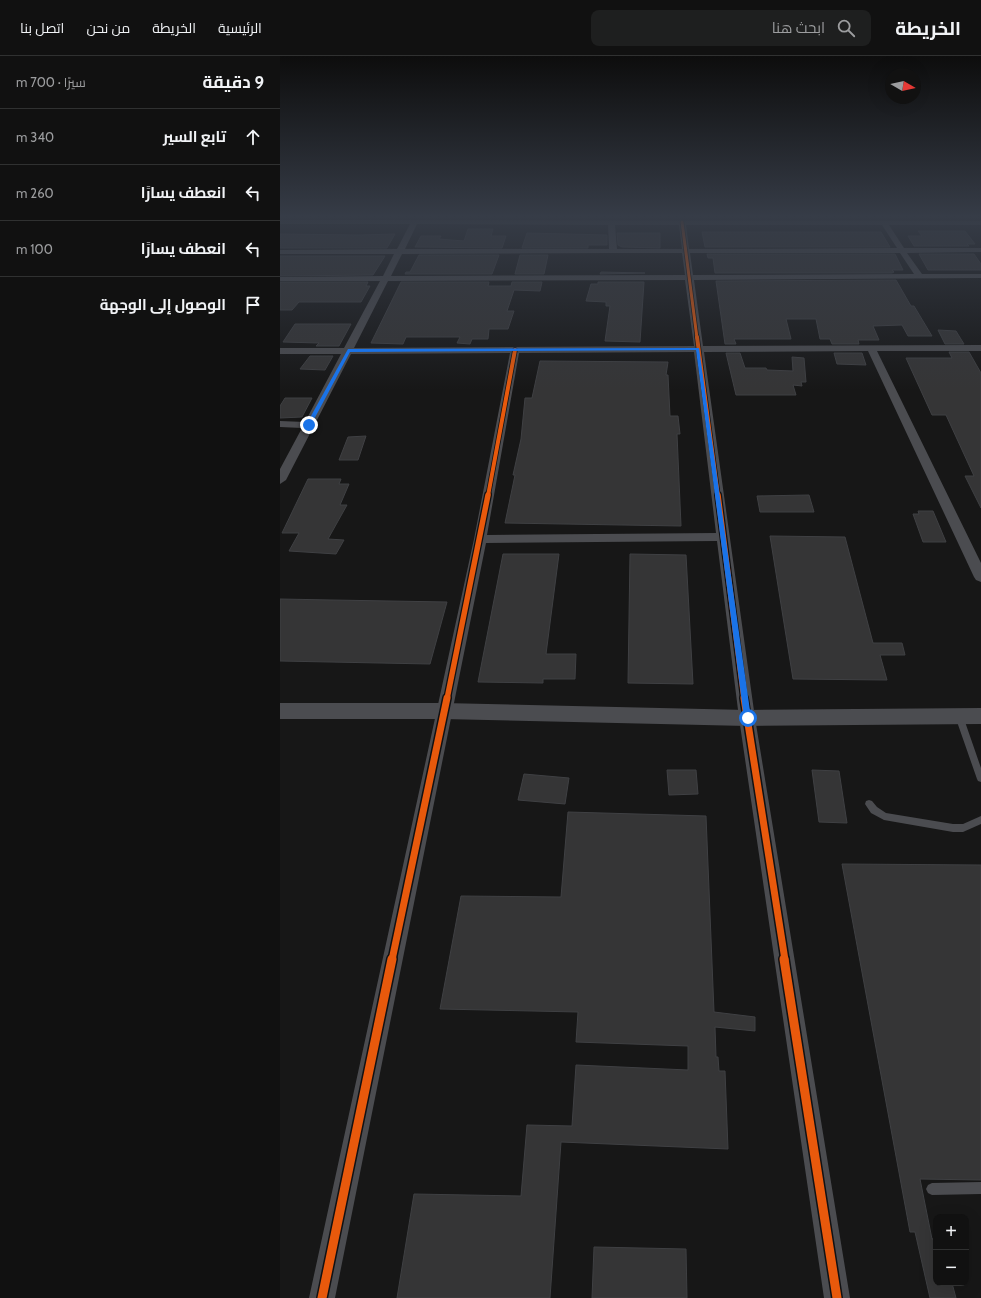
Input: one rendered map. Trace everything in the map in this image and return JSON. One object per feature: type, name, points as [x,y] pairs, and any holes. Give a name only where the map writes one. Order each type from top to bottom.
[{"type":"street","points":[[280,480],[388,274]]},
{"type":"street","points":[[689,274],[748,718],[837,1298]]},
{"type":"street","points":[[280,279],[981,276]]},
{"type":"street","points":[[871,348],[981,577]]},
{"type":"street","points":[[280,351],[981,348]]},
{"type":"street","points":[[322,1298],[480,539],[515,350]]},
{"type":"street","points":[[280,424],[309,425]]},
{"type":"street","points":[[480,539],[723,537]]},
{"type":"street","points":[[280,711],[443,711],[748,718],[981,716]]},
{"type":"lane","points":[[959,716],[981,779]]},
{"type":"lane","points":[[869,804],[874,810],[884,816],[953,828],[962,828],[981,820]]},
{"type":"lane","points":[[932,1189],[981,1188]]},
{"type":"building","points":[[280,274],[374,274],[373,275],[280,276]]},
{"type":"building","points":[[896,280],[911,306],[914,306],[932,336],[908,336],[902,325],[873,326],[879,340],[858,340],[859,344],[832,344],[830,339],[820,339],[816,319],[786,319],[791,339],[734,339],[736,344],[725,344],[716,281]]},
{"type":"building","points":[[280,282],[368,282],[366,286],[370,286],[361,302],[299,302],[292,310],[280,310]]},
{"type":"building","points":[[401,282],[489,282],[488,286],[511,286],[512,282],[542,282],[540,291],[514,290],[507,311],[514,311],[508,329],[489,329],[488,339],[472,339],[470,344],[457,343],[460,337],[406,337],[403,344],[371,343]]},
{"type":"building","points":[[598,282],[644,282],[640,342],[605,341],[610,306],[606,306],[606,302],[586,301],[591,284],[598,284]]},
{"type":"building","points":[[295,324],[351,324],[339,346],[316,346],[319,343],[283,342]]},
{"type":"building","points":[[938,330],[956,331],[964,344],[945,344]]},
{"type":"building","points":[[949,352],[969,352],[981,373],[981,508],[965,476],[974,476],[946,415],[932,415],[906,358],[952,358]]},
{"type":"building","points":[[726,353],[740,353],[745,368],[766,368],[767,370],[793,371],[792,357],[804,358],[806,382],[801,382],[802,386],[793,385],[796,395],[736,395]]},
{"type":"building","points":[[834,353],[862,353],[866,365],[837,364]]},
{"type":"building","points":[[310,356],[333,356],[325,370],[300,369]]},
{"type":"building","points":[[540,361],[668,362],[666,375],[668,375],[670,416],[678,416],[680,434],[677,434],[681,526],[505,523],[521,439],[525,398],[532,398]]},
{"type":"building","points":[[285,398],[312,398],[302,417],[280,418],[280,406]]},
{"type":"building","points":[[366,436],[358,460],[339,460],[348,437]]},
{"type":"building","points":[[308,479],[341,479],[339,484],[349,484],[340,505],[347,505],[328,539],[344,540],[336,554],[289,551],[299,533],[282,533]]},
{"type":"building","points":[[809,495],[814,512],[760,512],[757,496]]},
{"type":"building","points":[[918,511],[933,511],[946,542],[923,542],[913,514],[919,514]]},
{"type":"building","points":[[770,536],[845,537],[873,643],[902,643],[905,655],[880,655],[887,680],[793,679]]},
{"type":"building","points":[[503,554],[559,554],[546,654],[576,654],[575,679],[543,679],[543,683],[478,682]]},
{"type":"building","points":[[630,554],[686,555],[693,684],[628,683]]},
{"type":"building","points":[[280,599],[447,602],[430,664],[280,661]]},
{"type":"building","points":[[667,770],[696,770],[698,794],[669,795]]},
{"type":"building","points":[[812,770],[839,771],[847,823],[819,822]]},
{"type":"building","points":[[524,774],[569,778],[565,804],[518,800]]},
{"type":"building","points":[[568,812],[706,816],[714,1012],[755,1017],[755,1031],[715,1027],[716,1057],[718,1057],[719,1071],[725,1071],[728,1149],[561,1142],[550,1298],[397,1298],[414,1194],[521,1196],[527,1125],[572,1126],[576,1065],[688,1070],[688,1046],[576,1042],[578,1012],[440,1009],[461,896],[561,897]]},
{"type":"building","points":[[842,864],[981,865],[981,1180],[920,1179],[933,1239],[933,1286],[953,1286],[956,1298],[930,1298],[915,1232],[910,1232]]},
{"type":"building","points":[[594,1247],[686,1249],[687,1298],[592,1298]]},
{"type":"cycle path","points":[[689,274],[747,718],[837,1298]]},
{"type":"cycle path","points":[[322,1298],[480,539],[515,350]]},
{"type":"route","points":[[309,425],[348,351],[698,349],[748,718]]}]
